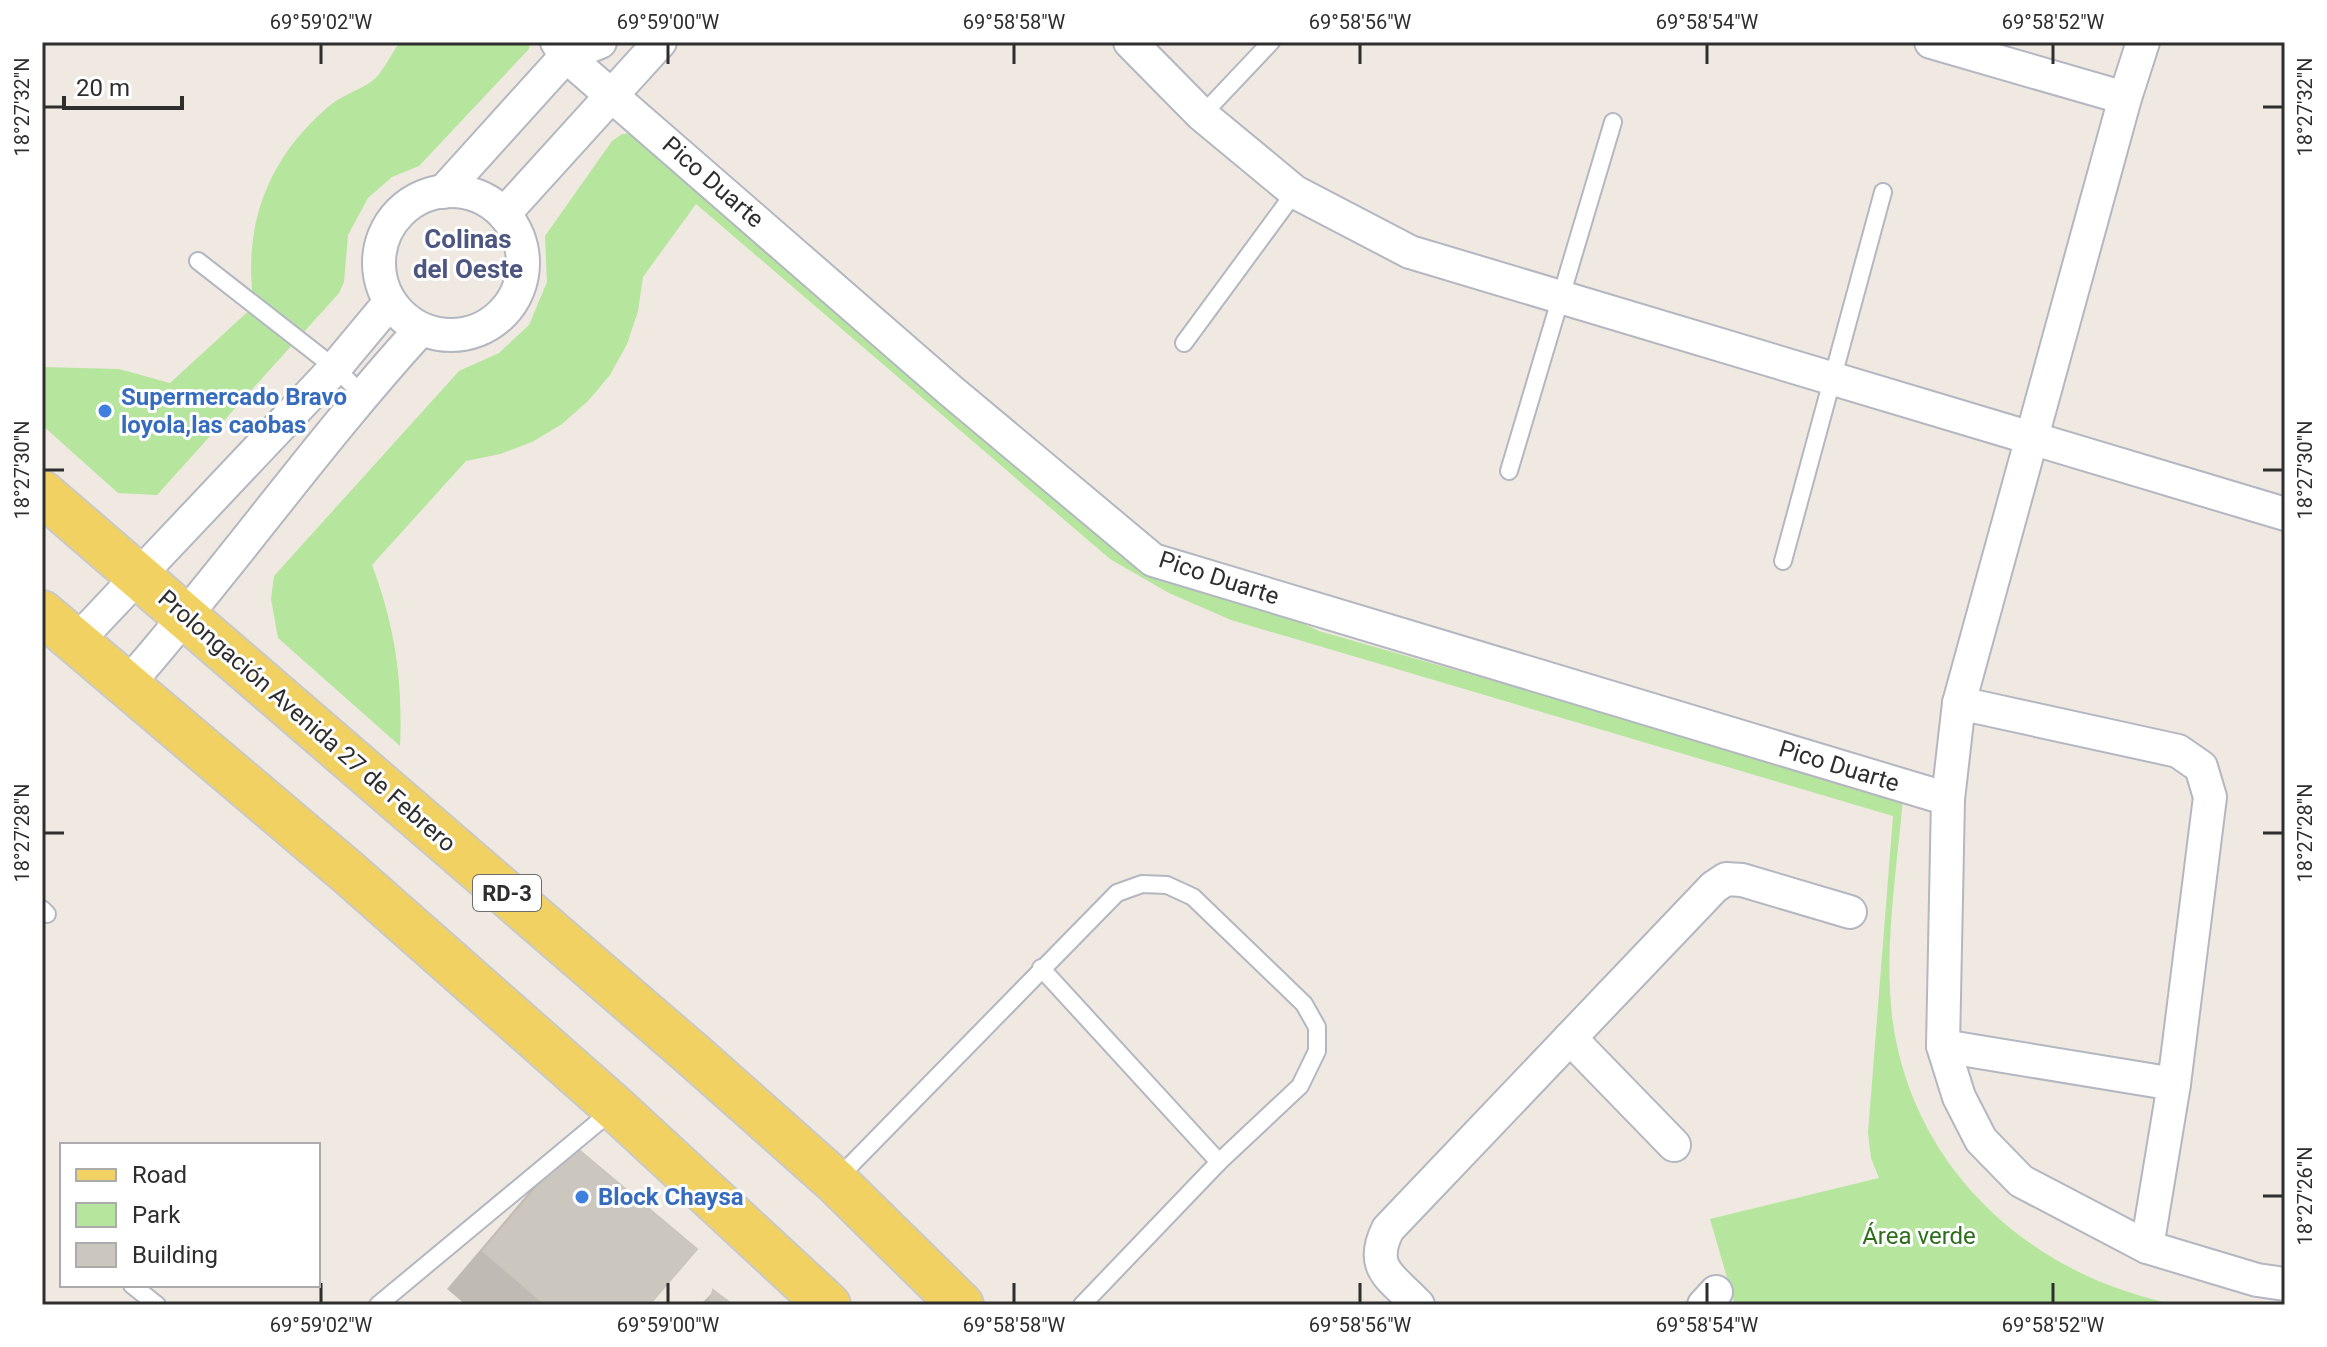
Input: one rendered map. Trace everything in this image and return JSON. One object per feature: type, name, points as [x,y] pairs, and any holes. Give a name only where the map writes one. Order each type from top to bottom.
[{"type":"main road","name":"Prolongación Avenida 27 de Febrero","points":[[42,493],[188,616],[835,1181],[961,1305]]},
{"type":"main road","points":[[53,628],[127,685],[350,874],[615,1108],[828,1305]]},
{"type":"street","points":[[443,192],[562,49],[600,42]]},
{"type":"street","points":[[504,214],[660,42]]},
{"type":"street","points":[[1130,42],[1202,115],[1295,192],[1410,252],[2285,514]]},
{"type":"street","points":[[1931,42],[2125,98]]},
{"type":"street","points":[[2143,42],[1959,703],[1948,799],[1943,1046],[1959,1097],[1981,1140],[2021,1181],[2147,1247],[2257,1280],[2285,1284]]},
{"type":"street","name":"Pico Duarte","points":[[562,49],[951,391],[1153,560],[1948,799]]},
{"type":"street","points":[[443,192],[476,196],[504,214],[517,232],[523,254],[522,275],[516,296],[503,314],[475,331],[443,335],[421,329],[390,302],[380,280],[379,256],[385,232],[399,213],[419,198],[443,192]]},
{"type":"street","points":[[53,628],[137,575],[335,368],[390,302]]},
{"type":"street","points":[[127,685],[188,616],[362,394],[421,329]]},
{"type":"street","points":[[1959,703],[2178,751],[2201,767],[2210,797],[2174,1084],[2147,1247]]},
{"type":"street","points":[[1418,1305],[1380,1265],[1378,1249],[1388,1229],[1726,879],[1742,880],[1850,912]]},
{"type":"street","points":[[1570,1038],[1674,1145]]},
{"type":"street","points":[[1943,1046],[2174,1084]]},
{"type":"lane","points":[[1202,115],[1271,42]]},
{"type":"lane","points":[[1509,471],[1613,122]]},
{"type":"lane","points":[[1184,343],[1295,192]]},
{"type":"lane","points":[[1783,561],[1883,192]]},
{"type":"lane","points":[[198,261],[335,368],[362,394]]},
{"type":"lane","points":[[835,1181],[1117,893],[1142,884],[1167,885],[1193,897],[1304,1004],[1317,1027],[1317,1051],[1300,1086],[1219,1162],[1082,1305]]},
{"type":"lane","points":[[1041,968],[1219,1162]]},
{"type":"lane","points":[[378,1305],[615,1108]]},
{"type":"lane","points":[[134,1287],[157,1305]]},
{"type":"green space","points":[[400,42],[530,42],[529,49],[419,166],[392,177],[368,198],[348,235],[344,282],[339,293],[157,495],[118,493],[42,425],[42,367],[119,369],[170,383],[254,306],[251,277],[256,222],[264,196],[289,149],[328,107],[375,78]]},
{"type":"green space","name":"Área verde","points":[[635,133],[1095,524],[1319,631],[1903,798],[1892,907],[1890,989],[1892,1016],[1904,1071],[1924,1122],[1952,1168],[1988,1208],[2029,1242],[2075,1270],[2125,1291],[2179,1305],[1735,1305],[1710,1219],[1879,1178],[1871,1158],[1868,1133],[1893,816],[1231,620],[1169,593],[1110,559],[696,204],[643,277],[638,311],[627,344],[610,375],[588,401],[562,424],[532,442],[500,454],[466,461],[372,565],[396,654],[400,746],[278,638],[271,599],[274,576],[459,371],[499,353],[529,325],[547,282],[545,236],[612,141],[622,134]]},
{"type":"building","name":"Block Chaysa","points":[[573,1145],[697,1249],[649,1305],[546,1305],[483,1251]]},
{"type":"building","points":[[713,1290],[733,1305],[709,1305]]},
{"type":"place","name":"Supermercado Bravo loyola,las caobas","points":[[105,411]]},
{"type":"place","name":"Block Chaysa","points":[[582,1197]]},
{"type":"district","name":"Colinas del Oeste","points":[[468,254]]}]
